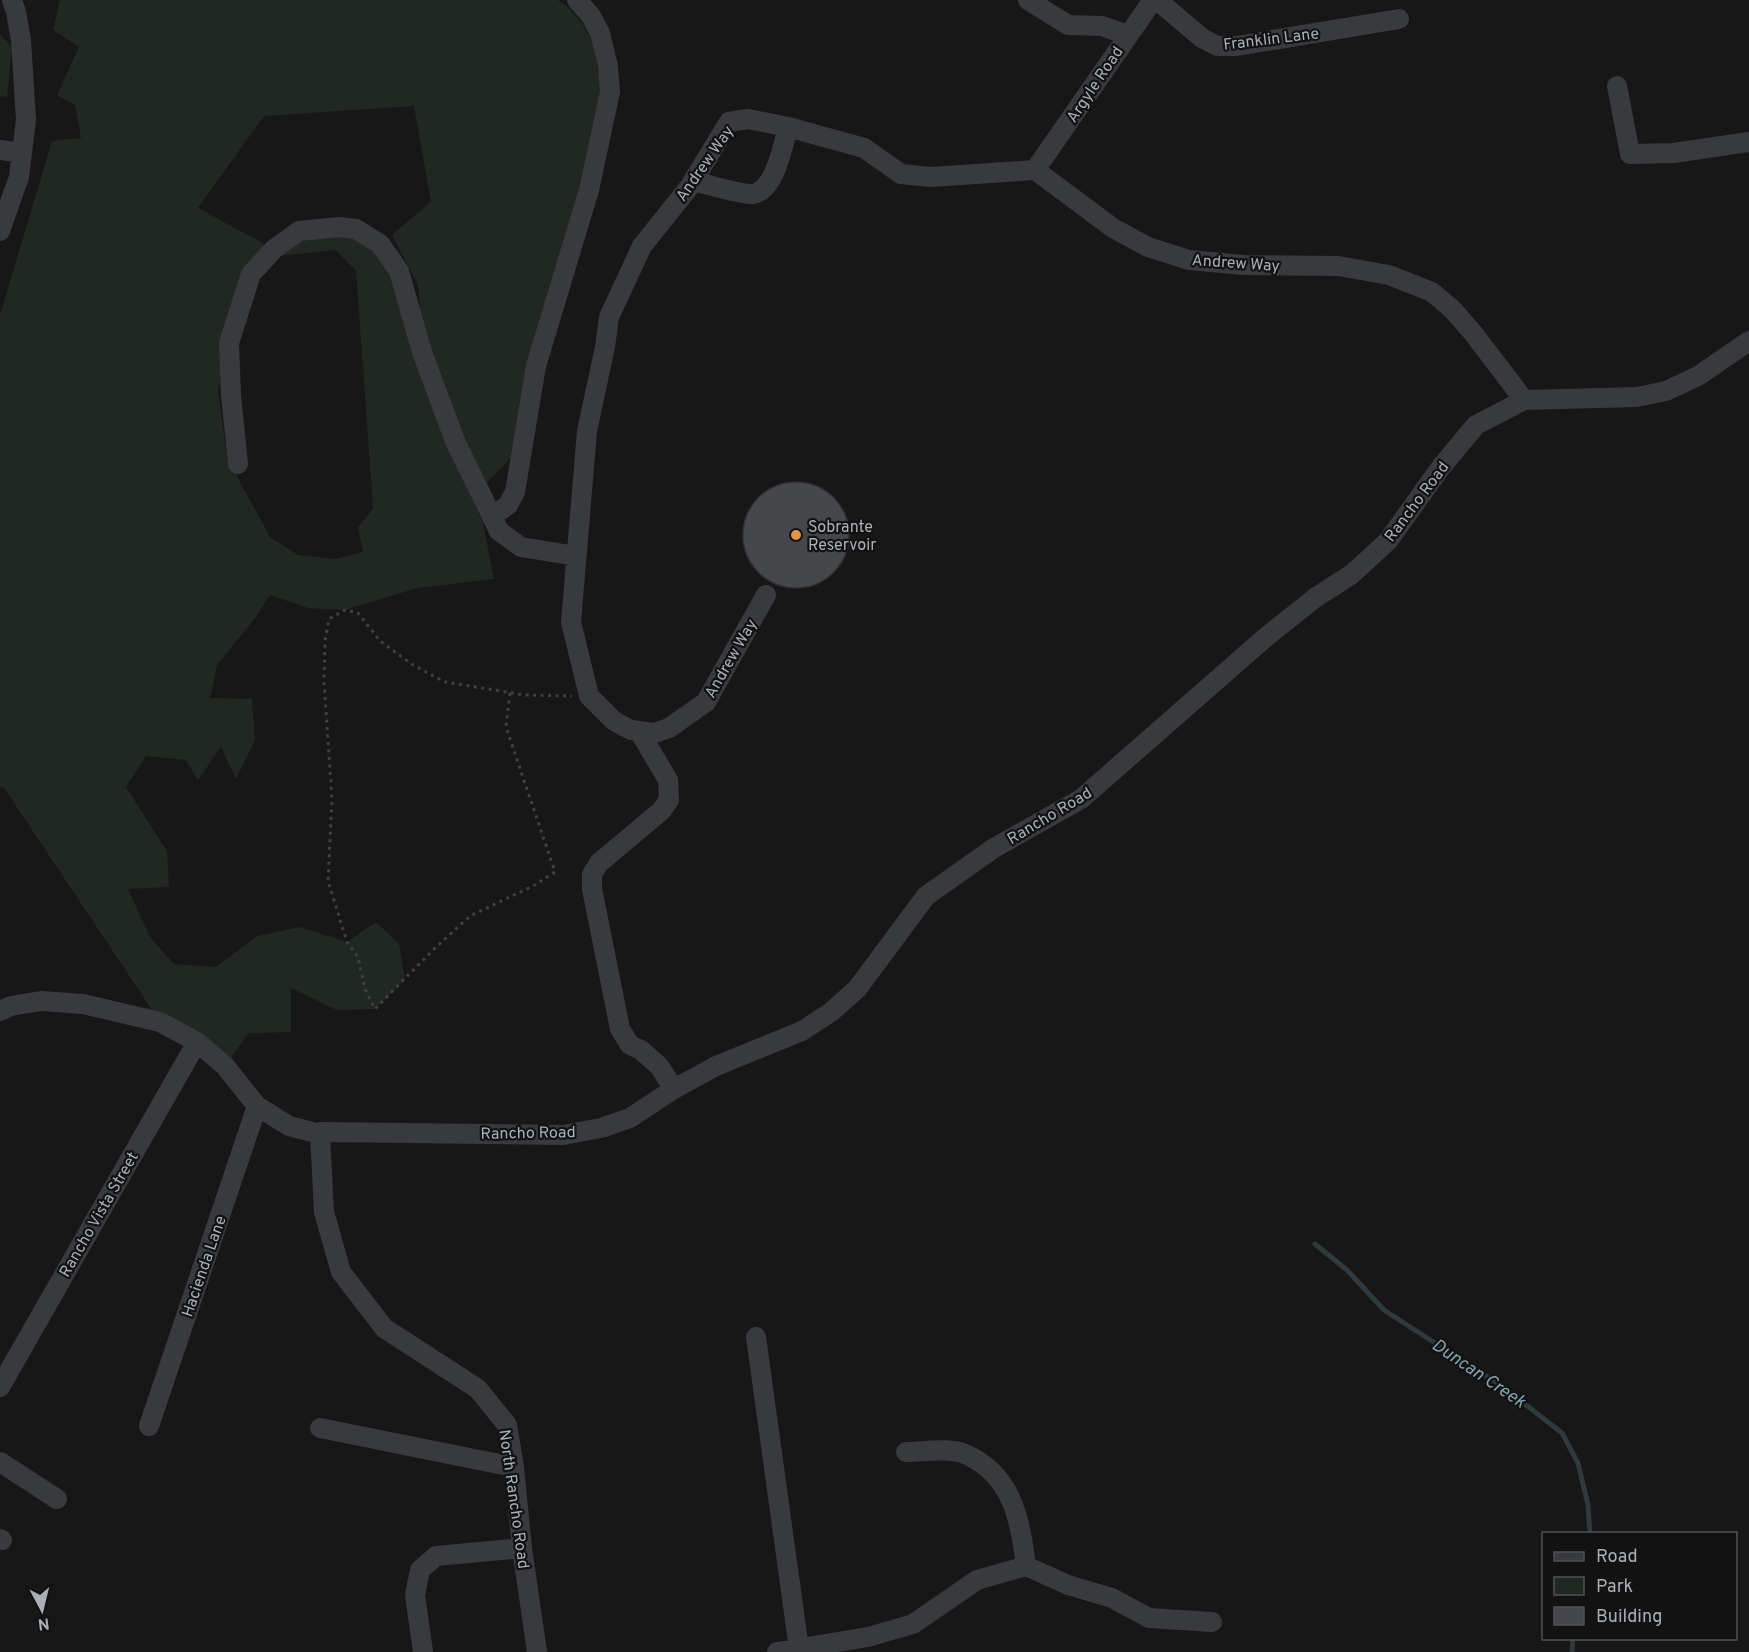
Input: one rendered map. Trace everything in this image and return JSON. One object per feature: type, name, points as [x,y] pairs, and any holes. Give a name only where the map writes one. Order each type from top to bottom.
[{"type":"street","points":[[0,231],[19,177],[26,120],[21,40],[12,0]]},
{"type":"street","points":[[492,516],[508,505],[515,492],[536,366],[589,190],[610,92],[608,66],[600,33],[591,16],[577,0]]},
{"type":"street","points":[[1028,0],[1068,25],[1102,26],[1127,35]]},
{"type":"street","name":"Argyle Road","points":[[1035,170],[1127,35],[1155,0]]},
{"type":"street","name":"Franklin Lane","points":[[1155,0],[1202,38],[1217,46],[1237,46],[1399,19]]},
{"type":"street","points":[[1617,87],[1630,154],[1674,153],[1749,142]]},
{"type":"street","name":"Andrew Way","points":[[766,595],[706,702],[669,729],[654,733],[631,730],[614,721],[589,696],[571,622],[587,431],[609,317],[642,246],[693,181],[729,122],[748,119],[788,127],[864,148],[901,174],[931,177],[1035,170],[1113,228],[1148,247],[1189,260],[1244,265],[1338,266],[1389,275],[1432,292],[1454,310],[1524,400]]},
{"type":"street","points":[[693,181],[751,194],[763,190],[780,157],[788,127]]},
{"type":"street","points":[[0,150],[22,153]]},
{"type":"street","points":[[238,464],[231,395],[230,343],[251,274],[274,249],[299,231],[340,227],[356,229],[381,244],[399,271],[422,352],[454,441],[499,531],[520,547],[576,555]]},
{"type":"street","name":"Rancho Road","points":[[256,1106],[289,1126],[320,1134],[320,1132],[563,1135],[601,1128],[630,1118],[674,1089],[716,1066],[802,1031],[831,1012],[856,989],[926,896],[994,848],[1081,800],[1266,637],[1315,598],[1352,574],[1388,541],[1441,467],[1476,424],[1524,400],[1637,397],[1666,391],[1698,376],[1749,341]]},
{"type":"street","points":[[639,731],[668,780],[669,800],[661,811],[599,863],[592,874],[592,889],[620,1029],[630,1046],[641,1050],[659,1066],[674,1089]]},
{"type":"street","points":[[0,1011],[11,1006],[41,1001],[83,1004],[160,1022],[197,1042],[225,1066],[256,1106]]},
{"type":"street","name":"Rancho Vista Street","points":[[0,1387],[197,1042]]},
{"type":"street","name":"Hacienda Lane","points":[[149,1426],[256,1106]]},
{"type":"street","name":"North Rancho Road","points":[[320,1134],[324,1212],[341,1272],[384,1328],[478,1389],[507,1425],[537,1652]]},
{"type":"street","points":[[756,1338],[799,1649]]},
{"type":"street","points":[[320,1428],[514,1467]]},
{"type":"street","points":[[906,1452],[964,1453],[990,1470],[1011,1497],[1022,1532],[1026,1566]]},
{"type":"street","points":[[0,1462],[57,1499]]},
{"type":"street","points":[[423,1652],[415,1595],[420,1570],[436,1556],[522,1548]]},
{"type":"street","points":[[777,1652],[868,1637],[913,1624],[977,1580],[1026,1566],[1068,1585],[1112,1598],[1149,1618],[1212,1622]]},
{"type":"path","points":[[510,693],[506,727],[555,872],[533,886],[470,916],[375,1009],[365,989],[358,957],[347,942],[328,881],[332,800],[324,682],[325,641],[329,620],[345,610],[358,613],[380,641],[413,665],[445,682],[525,695],[589,696]]},
{"type":"green space","points":[[60,0],[558,0],[568,7],[582,23],[592,40],[599,74],[601,100],[580,198],[515,454],[486,483],[455,421],[422,326],[418,285],[392,235],[431,202],[414,106],[264,116],[198,208],[270,247],[218,389],[227,458],[270,537],[298,555],[335,559],[363,552],[358,528],[373,508],[356,271],[336,250],[278,256],[280,250],[313,235],[346,234],[376,247],[395,282],[448,444],[483,523],[494,579],[417,588],[345,610],[308,608],[270,595],[256,617],[217,665],[210,698],[252,699],[255,740],[236,779],[221,747],[198,780],[186,760],[146,756],[126,787],[167,851],[169,887],[128,889],[150,937],[174,964],[216,967],[257,936],[300,927],[347,942],[376,922],[399,944],[405,980],[375,1009],[337,1010],[291,988],[291,1032],[249,1033],[225,1066],[160,1022],[4,788],[0,787],[0,315],[52,141],[81,138],[75,105],[57,95],[79,47],[53,30]]},
{"type":"green space","points":[[0,34],[12,47],[7,97],[0,96]]},
{"type":"building","name":"Sobrante Reservoir","points":[[796,482],[816,486],[833,498],[845,515],[849,535],[845,555],[833,572],[816,584],[796,588],[776,584],[759,572],[747,555],[743,535],[747,515],[759,498],[776,486]]},
{"type":"waterway","name":"Duncan Creek","points":[[1315,1244],[1347,1270],[1384,1310],[1503,1387],[1562,1433],[1578,1463],[1588,1505],[1590,1532]]},
{"type":"waterway","name":"Duncan Creek","points":[[1572,1652],[1573,1640]]},
{"type":"place","name":"Sobrante Reservoir","points":[[796,535]]}]
